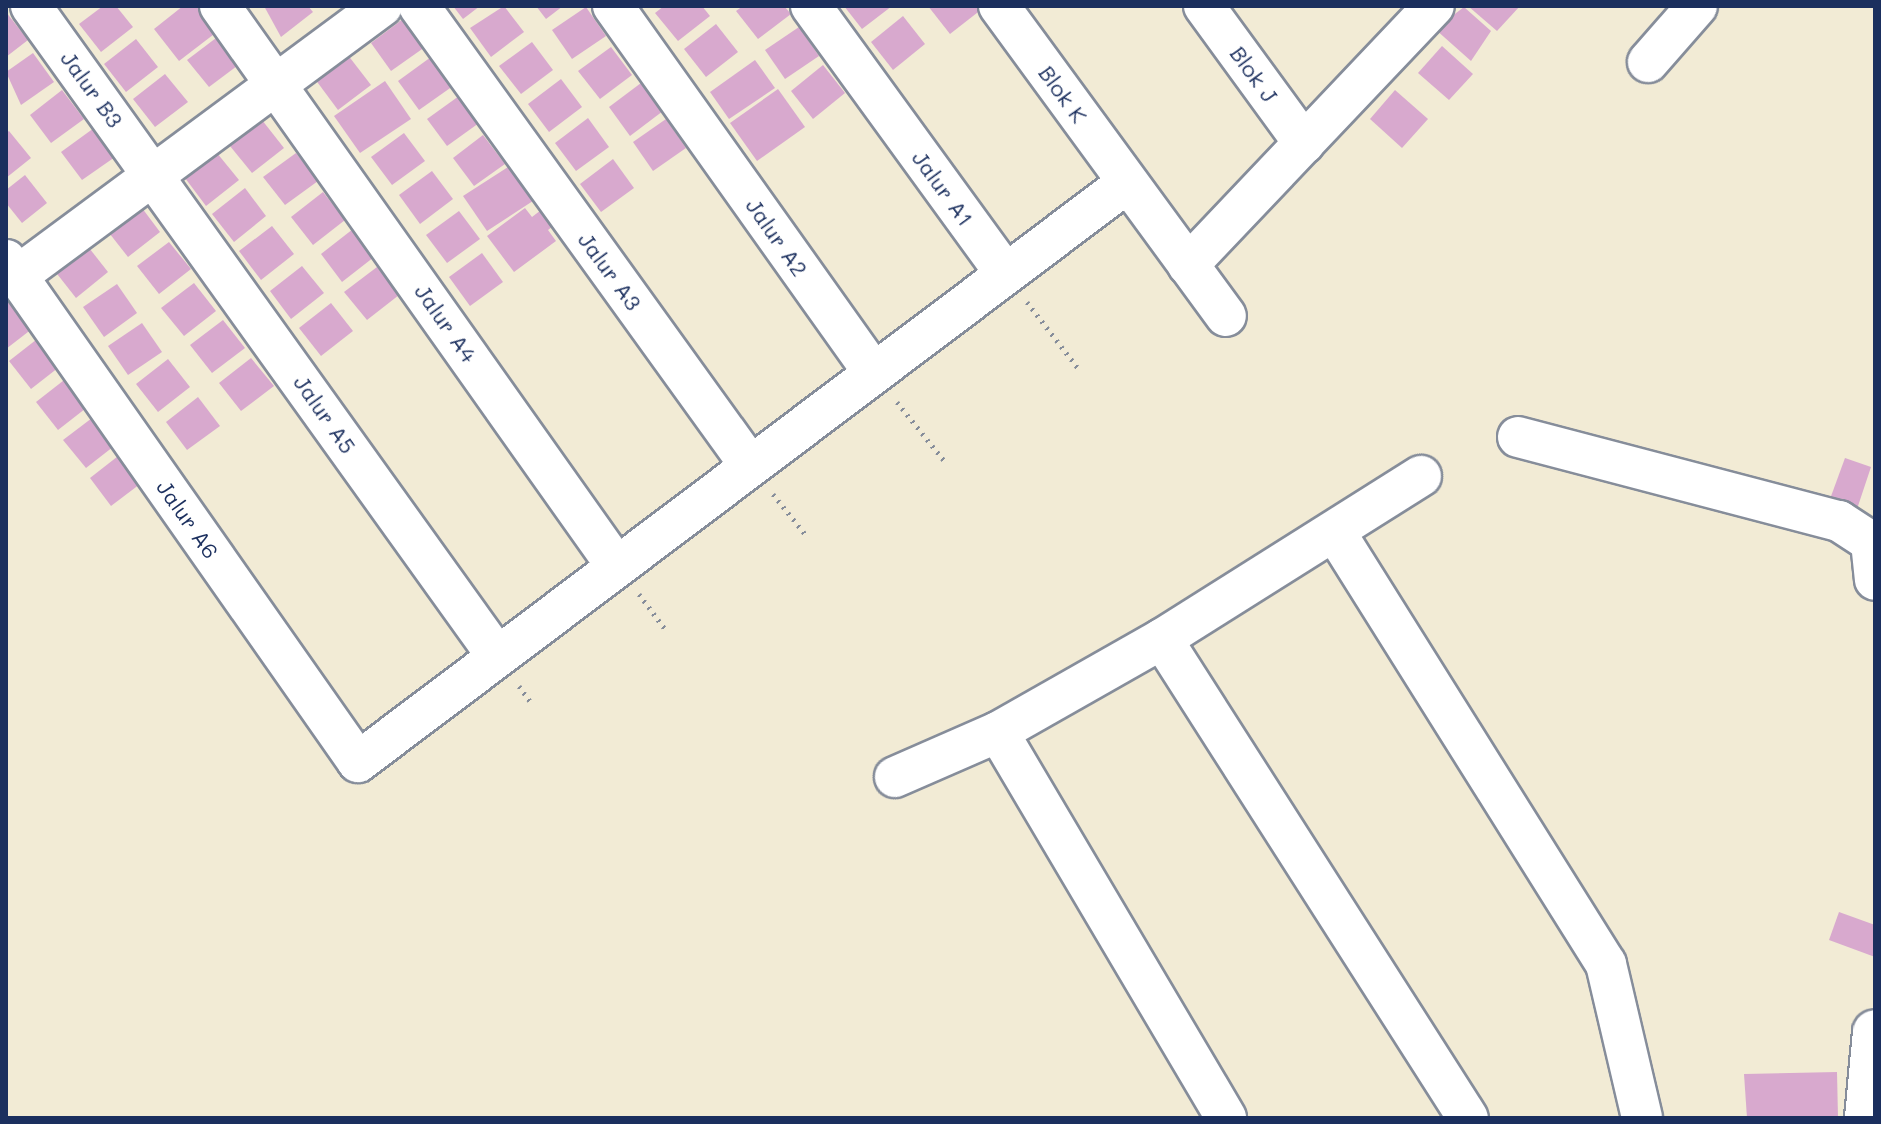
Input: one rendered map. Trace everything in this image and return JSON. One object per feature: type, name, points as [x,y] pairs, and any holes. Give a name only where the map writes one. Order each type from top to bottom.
[{"type":"main road","points":[[1870,1108],[1875,1032]]},
{"type":"street","name":"Jalur B3","points":[[31,6],[153,173]]},
{"type":"street","name":"Jalur A4","points":[[220,6],[615,564]]},
{"type":"street","points":[[12,268],[153,173],[382,6]]},
{"type":"street","name":"Jalur A3","points":[[419,6],[749,464]]},
{"type":"street","name":"Jalur A2","points":[[613,6],[873,372]]},
{"type":"street","name":"Jalur A1","points":[[811,6],[1005,273]]},
{"type":"street","name":"Blok K","points":[[999,6],[1226,316]]},
{"type":"street","name":"Blok J","points":[[1204,6],[1304,143]]},
{"type":"street","points":[[1648,62],[1697,6]]},
{"type":"street","points":[[1188,265],[1304,143],[1417,12]]},
{"type":"street","name":"Jalur A5","points":[[153,173],[497,656]]},
{"type":"street","points":[[497,656],[615,564],[1127,183]]},
{"type":"street","name":"Jalur A6","points":[[12,268],[358,762],[497,656]]},
{"type":"street","points":[[1518,437],[1839,521],[1871,542],[1875,580]]},
{"type":"street","points":[[895,777],[998,732],[1162,639],[1421,476]]},
{"type":"street","points":[[1335,532],[1606,964],[1642,1118]]},
{"type":"street","points":[[1162,639],[1468,1118]]},
{"type":"street","points":[[998,732],[1226,1118]]},
{"type":"path","points":[[1005,273],[1078,368]]},
{"type":"path","points":[[873,372],[946,463]]},
{"type":"path","points":[[749,464],[805,534]]},
{"type":"building","points":[[103,6],[116,6],[133,27],[101,52],[79,24]]},
{"type":"building","points":[[183,6],[205,6],[222,28],[179,61],[154,29]]},
{"type":"building","points":[[264,6],[308,6],[313,12],[281,37]]},
{"type":"building","points":[[453,6],[480,6],[463,19]]},
{"type":"building","points":[[504,6],[524,32],[491,57],[470,28]]},
{"type":"building","points":[[536,6],[563,6],[546,19]]},
{"type":"building","points":[[664,6],[702,6],[710,16],[678,41],[655,13]]},
{"type":"building","points":[[743,6],[784,6],[791,14],[758,39],[736,11]]},
{"type":"building","points":[[844,6],[892,6],[862,29]]},
{"type":"building","points":[[928,6],[980,6],[982,9],[950,34]]},
{"type":"building","points":[[1468,6],[1520,6],[1497,31]]},
{"type":"building","points":[[586,7],[606,36],[572,59],[552,30]]},
{"type":"building","points":[[1464,7],[1491,31],[1471,61],[1435,29]]},
{"type":"building","points":[[6,12],[28,40],[6,57]]},
{"type":"building","points":[[903,16],[925,44],[893,70],[871,42]]},
{"type":"building","points":[[403,19],[425,47],[391,71],[371,43]]},
{"type":"building","points":[[716,24],[738,52],[706,77],[684,49]]},
{"type":"building","points":[[799,27],[819,56],[785,79],[765,50]]},
{"type":"building","points":[[220,35],[241,63],[209,87],[187,60]]},
{"type":"building","points":[[136,39],[158,67],[126,92],[104,64]]},
{"type":"building","points":[[532,42],[553,70],[521,94],[499,66]]},
{"type":"building","points":[[1442,46],[1473,74],[1449,100],[1418,73]]},
{"type":"building","points":[[611,47],[632,75],[600,99],[578,71]]},
{"type":"building","points":[[344,50],[371,85],[338,110],[312,75]]},
{"type":"building","points":[[33,53],[54,82],[21,105],[6,72]]},
{"type":"building","points":[[431,57],[453,86],[419,110],[398,81]]},
{"type":"building","points":[[755,60],[775,88],[729,119],[710,92]]},
{"type":"building","points":[[823,65],[845,93],[813,119],[791,91]]},
{"type":"building","points":[[165,74],[188,102],[155,127],[133,99]]},
{"type":"building","points":[[561,79],[582,107],[549,132],[528,104]]},
{"type":"building","points":[[385,81],[411,119],[360,153],[334,116]]},
{"type":"building","points":[[641,83],[663,111],[630,136],[609,107]]},
{"type":"building","points":[[778,89],[805,127],[757,161],[730,123]]},
{"type":"building","points":[[62,90],[84,119],[51,143],[30,115]]},
{"type":"building","points":[[1395,90],[1428,119],[1402,148],[1370,119]]},
{"type":"building","points":[[459,96],[479,123],[447,146],[427,119]]},
{"type":"building","points":[[588,118],[609,147],[576,171],[555,143]]},
{"type":"building","points":[[666,119],[686,148],[653,171],[633,142]]},
{"type":"building","points":[[262,120],[284,148],[252,173],[230,146]]},
{"type":"building","points":[[94,128],[115,157],[82,180],[61,152]]},
{"type":"building","points":[[9,131],[31,158],[6,178],[6,133]]},
{"type":"building","points":[[404,133],[425,161],[392,185],[371,157]]},
{"type":"building","points":[[483,135],[505,164],[474,186],[453,158]]},
{"type":"building","points":[[217,153],[239,180],[206,206],[185,178]]},
{"type":"building","points":[[296,153],[318,181],[285,205],[263,177]]},
{"type":"building","points":[[613,159],[634,188],[601,212],[580,184]]},
{"type":"building","points":[[516,162],[539,197],[487,231],[463,196]]},
{"type":"building","points":[[432,171],[453,199],[420,224],[399,195]]},
{"type":"building","points":[[25,175],[47,203],[22,223],[6,203],[6,190]]},
{"type":"building","points":[[245,188],[266,216],[234,242],[212,214]]},
{"type":"building","points":[[323,192],[345,220],[313,245],[291,217]]},
{"type":"building","points":[[139,204],[160,232],[128,257],[106,229]]},
{"type":"building","points":[[545,207],[557,223],[548,230],[556,241],[514,272],[487,236],[525,208],[532,217]]},
{"type":"building","points":[[459,211],[480,239],[447,263],[426,235]]},
{"type":"building","points":[[272,226],[294,254],[261,280],[239,251]]},
{"type":"building","points":[[353,229],[374,257],[342,282],[321,254]]},
{"type":"building","points":[[169,242],[191,269],[159,294],[137,266]]},
{"type":"building","points":[[86,244],[108,272],[76,298],[54,270]]},
{"type":"building","points":[[482,253],[503,282],[470,306],[449,277]]},
{"type":"building","points":[[302,266],[324,293],[291,319],[270,291]]},
{"type":"building","points":[[377,267],[399,295],[367,320],[344,292]]},
{"type":"building","points":[[194,283],[216,311],[184,336],[161,308]]},
{"type":"building","points":[[117,284],[137,313],[104,337],[83,307]]},
{"type":"building","points":[[15,297],[37,325],[6,349],[6,304]]},
{"type":"building","points":[[331,303],[353,331],[321,356],[299,328]]},
{"type":"building","points":[[223,320],[245,348],[212,373],[190,345]]},
{"type":"building","points":[[142,323],[162,352],[128,375],[108,346]]},
{"type":"building","points":[[41,336],[63,364],[31,389],[9,361]]},
{"type":"building","points":[[251,358],[274,386],[241,411],[219,383]]},
{"type":"building","points":[[168,359],[190,387],[158,412],[136,384]]},
{"type":"building","points":[[68,377],[90,405],[58,430],[36,402]]},
{"type":"building","points":[[198,397],[220,426],[187,450],[166,422]]},
{"type":"building","points":[[96,415],[118,443],[86,468],[63,440]]},
{"type":"building","points":[[122,453],[144,481],[111,506],[90,478]]},
{"type":"building","points":[[1845,458],[1871,467],[1857,509],[1830,499]]},
{"type":"building","points":[[1839,912],[1875,925],[1875,957],[1829,940]]},
{"type":"building","points":[[1837,1072],[1838,1118],[1747,1118],[1744,1074]]}]
